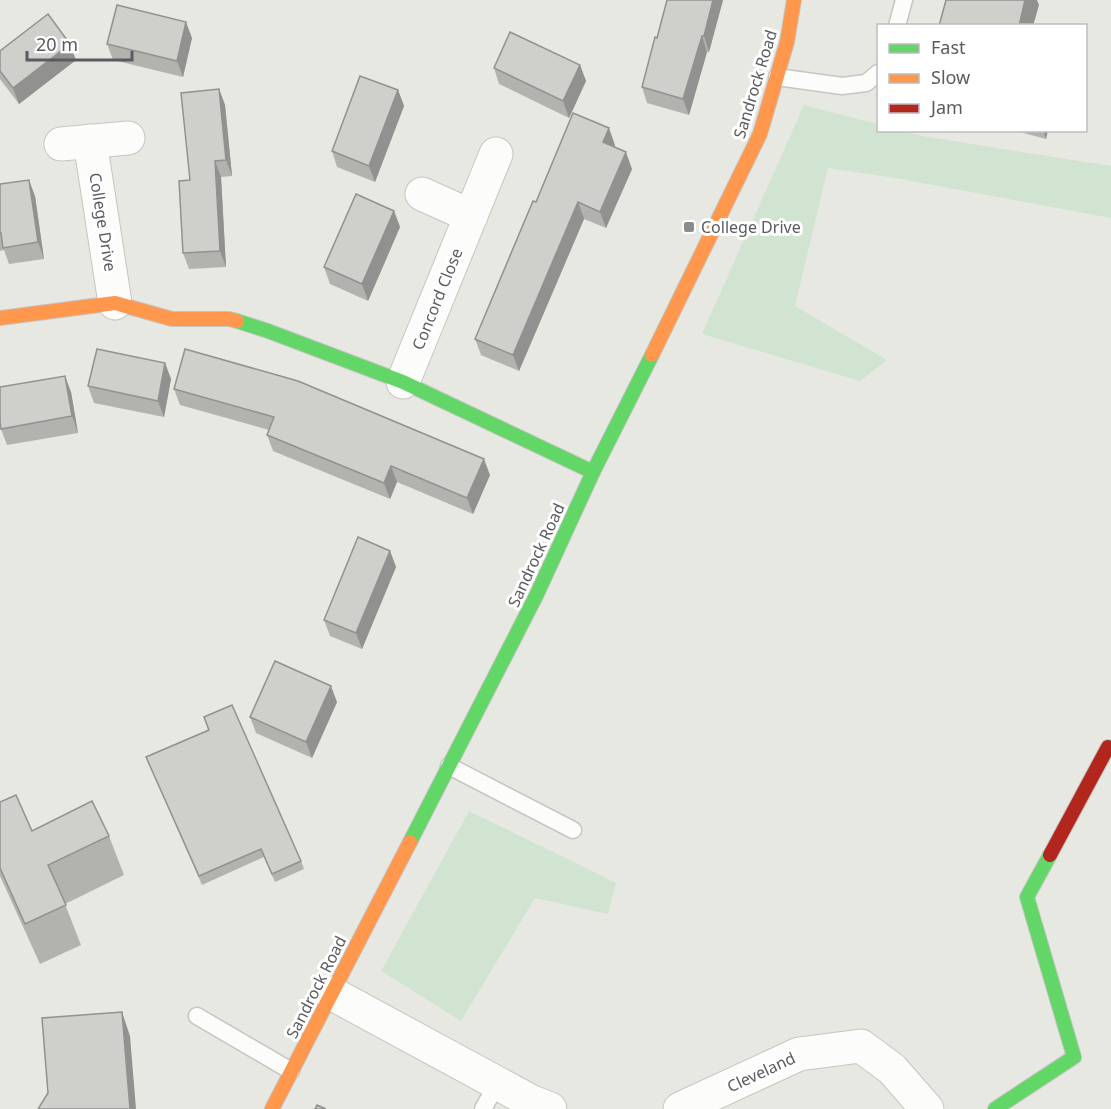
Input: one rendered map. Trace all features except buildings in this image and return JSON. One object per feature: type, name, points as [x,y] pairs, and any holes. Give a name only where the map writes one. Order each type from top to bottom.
[{"type":"street","name":"Sandrock Road","points":[[272,1109],[537,594],[593,472],[760,134],[787,42],[794,0]]},
{"type":"street","name":"College Drive","points":[[115,303],[75,142],[128,138]]},
{"type":"street","name":"Concord Close","points":[[404,381],[496,154]]},
{"type":"street","points":[[422,194],[471,216]]},
{"type":"street","points":[[0,318],[115,303],[172,319],[229,319],[404,381],[593,472]]},
{"type":"street","points":[[995,1109],[1074,1057],[1027,897],[1108,747]]},
{"type":"street","points":[[331,993],[490,1096],[532,1102],[550,1109]]},
{"type":"street","name":"Cleveland","points":[[680,1109],[799,1054],[861,1046],[892,1069],[927,1109]]},
{"type":"lane","points":[[898,24],[904,0]]},
{"type":"lane","points":[[777,77],[842,86],[866,83],[877,75]]},
{"type":"lane","points":[[449,766],[573,830]]},
{"type":"lane","points":[[196,1016],[291,1071]]},
{"type":"green space","points":[[804,105],[877,124],[877,132],[905,132],[1111,166],[1111,218],[895,178],[828,168],[795,306],[887,360],[860,381],[702,334]]},
{"type":"green space","points":[[469,811],[616,883],[608,914],[535,898],[461,1021],[381,971]]},
{"type":"traffic: fast","points":[[237,321],[403,382],[593,472]]},
{"type":"traffic: fast","points":[[410,842],[537,594],[593,472],[652,355]]},
{"type":"traffic: fast","points":[[995,1109],[1074,1057],[1027,897],[1050,855]]},
{"type":"traffic: slow","points":[[652,355],[760,134],[787,42],[794,0]]},
{"type":"traffic: slow","points":[[0,318],[115,303],[172,319],[237,321]]},
{"type":"traffic: slow","points":[[272,1109],[410,842]]},
{"type":"traffic: jam","points":[[1050,855],[1108,747]]},
{"type":"place","name":"College Drive","points":[[689,227]]}]
